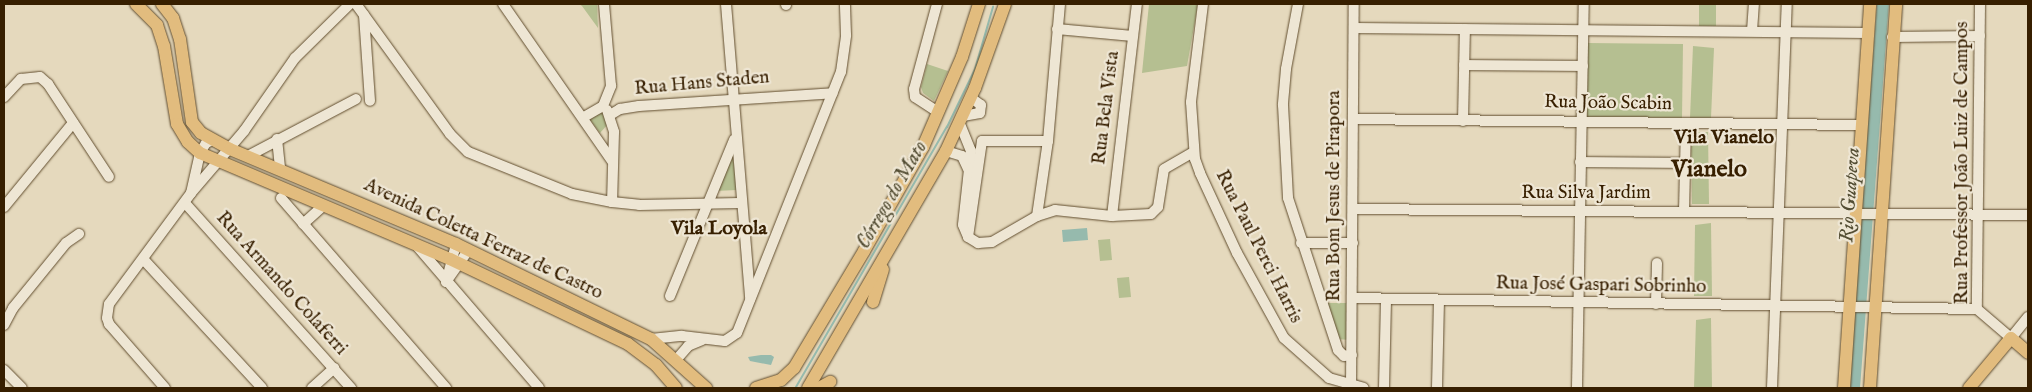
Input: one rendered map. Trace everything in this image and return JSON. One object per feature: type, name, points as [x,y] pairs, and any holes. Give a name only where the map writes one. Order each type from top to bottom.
[{"type":"main road","points":[[136,4],[157,25],[164,46],[177,124],[188,142],[200,153]]},
{"type":"main road","name":"Avenida Coletta Ferraz de Castro","points":[[162,4],[173,18],[180,39],[192,122],[201,133],[230,149],[280,168],[462,247],[651,339],[706,388]]},
{"type":"main road","points":[[756,388],[781,380],[794,368],[923,147],[962,57],[979,4]]},
{"type":"main road","points":[[1844,388],[1858,215],[1870,4]]},
{"type":"main road","points":[[1870,388],[1872,309],[1878,214],[1896,4]]},
{"type":"main road","points":[[808,388],[946,151],[971,98],[1002,7]]},
{"type":"main road","name":"Avenida Coletta Ferraz de Castro","points":[[200,153],[219,163],[417,245],[628,344],[656,365],[676,388]]},
{"type":"main road","points":[[874,302],[885,256]]},
{"type":"main road","points":[[1969,388],[2010,338],[2028,353]]},
{"type":"main road","points":[[818,388],[830,382]]},
{"type":"street","points":[[165,388],[109,324],[107,310],[191,193],[230,149],[295,58],[350,4]]},
{"type":"street","points":[[356,4],[462,148],[572,194],[612,202],[639,205],[740,203]]},
{"type":"street","points":[[503,4],[584,117],[612,160]]},
{"type":"street","points":[[584,117],[602,106],[611,86],[604,4]]},
{"type":"street","points":[[726,4],[740,203],[750,299]]},
{"type":"street","points":[[651,339],[682,336],[703,340],[732,339],[738,334],[750,299],[833,92],[844,53],[845,4]]},
{"type":"street","points":[[937,4],[914,89],[915,97],[938,112]]},
{"type":"street","points":[[1037,216],[1048,141],[1060,4]]},
{"type":"street","name":"Rua Bela Vista","points":[[1112,216],[1137,4]]},
{"type":"street","name":"Rua Paul Perci Harris","points":[[1203,4],[1191,102],[1194,152],[1197,164],[1236,253],[1284,338],[1334,380],[1364,388]]},
{"type":"street","points":[[1298,4],[1286,69],[1283,142],[1288,198],[1301,244],[1338,350],[1344,356],[1352,356]]},
{"type":"street","name":"Rua Bom Jesus de Pirapora","points":[[1351,385],[1354,4]]},
{"type":"street","points":[[1577,388],[1584,4]]},
{"type":"street","points":[[1752,31],[1754,4]]},
{"type":"street","points":[[1772,388],[1787,4]]},
{"type":"street","name":"Rua Professor João Luiz de Campos","points":[[1980,4],[1977,309],[2010,338]]},
{"type":"street","points":[[364,15],[370,102]]},
{"type":"street","points":[[1354,28],[1868,33]]},
{"type":"street","points":[[1057,29],[1133,36]]},
{"type":"street","points":[[1463,121],[1465,29]]},
{"type":"street","points":[[1892,37],[1980,36]]},
{"type":"street","points":[[1464,65],[1583,66]]},
{"type":"street","points":[[4,97],[21,79],[40,77],[48,84],[109,177]]},
{"type":"street","name":"Rua Hans Staden","points":[[610,115],[626,108],[734,98],[833,92]]},
{"type":"street","points":[[248,156],[356,99]]},
{"type":"street","points":[[602,106],[610,115],[614,132],[612,202]]},
{"type":"street","name":"Rua João Scabin","points":[[1353,119],[1862,125]]},
{"type":"street","points":[[961,120],[971,151],[963,220],[968,237],[978,243],[992,242],[1037,216],[1064,209],[1134,221],[1158,217],[1165,202],[1169,172],[1183,165],[1197,164]]},
{"type":"street","points":[[4,208],[73,123]]},
{"type":"street","points":[[1684,212],[1686,123]]},
{"type":"street","points":[[596,137],[614,132]]},
{"type":"street","points":[[670,296],[735,136]]},
{"type":"street","points":[[277,139],[280,168]]},
{"type":"street","points":[[968,237],[980,145],[984,139],[1048,141]]},
{"type":"street","points":[[191,193],[200,153],[206,142],[213,140]]},
{"type":"street","points":[[946,151],[962,156],[968,169]]},
{"type":"street","points":[[1112,216],[1151,214],[1158,207],[1164,168],[1194,152]]},
{"type":"street","points":[[1580,162],[1686,163]]},
{"type":"street","points":[[281,198],[446,388]]},
{"type":"street","name":"Rua Armando Colaferri","points":[[185,203],[352,388]]},
{"type":"street","points":[[303,224],[324,205]]},
{"type":"street","name":"Rua Silva Jardim","points":[[1353,209],[1858,215],[2028,215]]},
{"type":"street","points":[[4,325],[13,308],[54,258],[79,234]]},
{"type":"street","points":[[1301,244],[1353,243]]},
{"type":"street","points":[[417,245],[446,282],[539,388]]},
{"type":"street","points":[[446,282],[462,247]]},
{"type":"street","points":[[144,260],[262,388]]},
{"type":"street","points":[[1656,304],[1657,263]]},
{"type":"street","name":"Rua José Gaspari Sobrinho","points":[[1352,298],[1872,309]]},
{"type":"street","points":[[1384,388],[1386,299]]},
{"type":"street","points":[[1437,388],[1439,301]]},
{"type":"street","points":[[1872,309],[1977,309]]},
{"type":"street","points":[[2010,338],[2028,317]]},
{"type":"street","points":[[676,360],[688,346],[703,340]]},
{"type":"street","points":[[312,388],[334,368]]},
{"type":"street","points":[[4,370],[22,388]]},
{"type":"street","points":[[1322,371],[1342,375],[1352,370]]},
{"type":"green space","points":[[579,4],[597,4],[598,28],[582,6]]},
{"type":"green space","points":[[1149,4],[1198,4],[1187,66],[1142,73]]},
{"type":"green space","points":[[1699,4],[1716,4],[1716,26],[1699,26]]},
{"type":"green space","points":[[1587,43],[1683,44],[1682,118],[1586,117]]},
{"type":"green space","points":[[1693,46],[1714,48],[1711,118],[1690,118]]},
{"type":"green space","points":[[927,64],[948,71],[934,101],[923,93],[921,87]]},
{"type":"green space","points":[[603,111],[608,124],[600,133],[588,117]]},
{"type":"green space","points":[[1691,132],[1708,132],[1709,204],[1692,204]]},
{"type":"green space","points":[[733,157],[737,190],[715,191]]},
{"type":"green space","points":[[1711,223],[1712,296],[1694,296],[1695,225]]},
{"type":"green space","points":[[1110,239],[1112,260],[1100,261],[1098,240]]},
{"type":"green space","points":[[1129,277],[1131,297],[1119,298],[1117,278]]},
{"type":"green space","points":[[1328,303],[1348,303],[1349,340],[1338,339]]},
{"type":"green space","points":[[1711,318],[1712,388],[1694,388],[1696,320]]},
{"type":"water","points":[[1087,228],[1088,240],[1063,242],[1062,230]]},
{"type":"water","points":[[771,355],[774,357],[771,365],[750,361],[748,357]]},
{"type":"waterway","name":"Rio Guapeva","points":[[1854,388],[1883,4]]},
{"type":"waterway","name":"Córrego do Mato","points":[[796,387],[947,127],[975,69],[993,7]]},
{"type":"district","name":"Vila Vianelo","points":[[1724,137]]},
{"type":"district","name":"Vianelo","points":[[1709,170]]},
{"type":"district","name":"Vila Loyola","points":[[719,228]]}]
